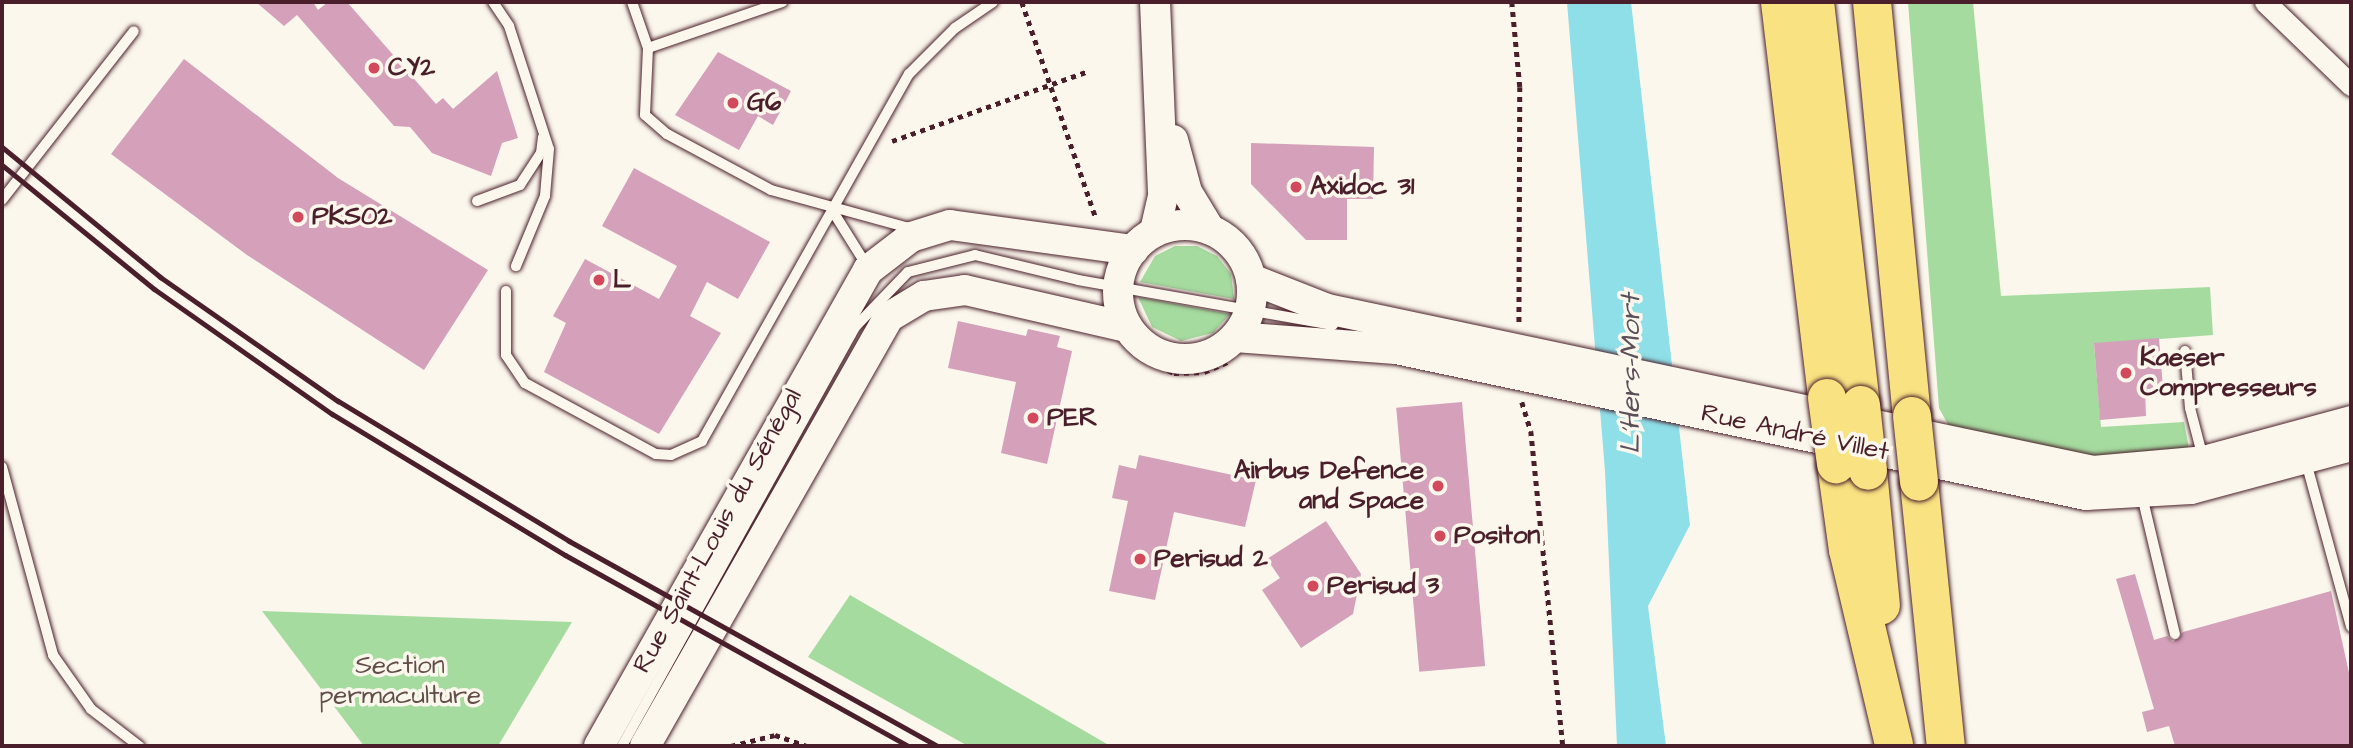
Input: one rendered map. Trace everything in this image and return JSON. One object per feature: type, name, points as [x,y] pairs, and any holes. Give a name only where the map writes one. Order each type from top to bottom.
[{"type":"highway","points":[[1780,2],[1844,401],[1894,746]]},
{"type":"highway","points":[[1815,2],[1844,401]]},
{"type":"highway","points":[[1872,2],[1912,416],[1939,461],[1946,746]]},
{"type":"main road","points":[[856,326],[868,270],[926,231],[978,225],[1086,249],[1144,241],[1192,225],[1210,230],[1237,249],[1251,279],[1250,311],[1235,337],[1201,357],[1181,359],[1144,345],[1127,327],[1118,286],[1144,241],[1163,196],[1162,99],[1155,2]]},
{"type":"main road","points":[[1162,99],[1187,192],[1210,230]]},
{"type":"main road","name":"Rue André Villet","points":[[1251,279],[1327,309],[1525,361],[1726,406],[1939,461],[2077,493],[2142,496],[2351,446]]},
{"type":"main road","points":[[856,326],[905,305],[965,290],[1127,327]]},
{"type":"main road","name":"Rue Saint-Louis du Sénégal","points":[[598,746],[856,326]]},
{"type":"main road","name":"Rue Saint-Louis du Sénégal","points":[[645,746],[856,326]]},
{"type":"main road","name":"Rue André Villet","points":[[1235,337],[1345,342],[1525,361]]},
{"type":"main road","name":"Rue André Villet","points":[[1939,461],[2093,471],[2204,461],[2351,421]]},
{"type":"street","points":[[2265,2],[2351,85]]},
{"type":"lane","points":[[493,2],[509,26],[542,120],[549,171],[537,221],[516,265]]},
{"type":"lane","points":[[632,2],[648,47],[646,116],[771,190],[832,210],[926,231]]},
{"type":"lane","points":[[648,47],[782,2]]},
{"type":"lane","points":[[506,291],[506,355],[525,383],[656,454],[671,455],[702,441],[909,74],[955,28],[993,2]]},
{"type":"lane","points":[[2,200],[134,31]]},
{"type":"lane","points":[[477,201],[520,185],[532,171],[541,153],[542,120]]},
{"type":"lane","points":[[832,210],[856,239],[868,270]]},
{"type":"lane","points":[[856,326],[908,272],[951,257],[995,258],[1118,286]]},
{"type":"lane","name":"Rue André Villet","points":[[1118,286],[1525,361]]},
{"type":"lane","name":"Rue Saint-Louis du Sénégal","points":[[622,746],[856,326]]},
{"type":"lane","points":[[2185,351],[2190,408],[2204,461]]},
{"type":"lane","points":[[1939,461],[2058,478],[2138,483],[2199,476],[2351,434]]},
{"type":"lane","points":[[2305,459],[2351,627]]},
{"type":"lane","points":[[2,467],[53,655],[91,709],[139,746]]},
{"type":"lane","points":[[2142,496],[2175,634]]},
{"type":"path","points":[[1021,2],[1099,229]]},
{"type":"path","points":[[1512,2],[1520,87],[1525,361],[1563,746]]},
{"type":"path","points":[[886,144],[1089,72]]},
{"type":"path","points":[[731,746],[775,735],[807,746]]},
{"type":"green space","points":[[1908,2],[1973,2],[2001,296],[2210,287],[2213,335],[2094,344],[2101,427],[2184,422],[2190,454],[2117,462],[1951,430],[1939,408]]},
{"type":"green space","points":[[1175,246],[1197,246],[1217,256],[1231,274],[1234,299],[1140,282],[1155,256]]},
{"type":"green space","points":[[1138,297],[1230,314],[1213,333],[1181,341],[1152,327]]},
{"type":"green space","points":[[850,595],[1111,746],[968,746],[808,657]]},
{"type":"green space","name":"Section permaculture","points":[[262,611],[572,622],[498,746],[364,746]]},
{"type":"water","name":"L'Hers-Mort","points":[[1567,2],[1631,2],[1690,525],[1648,606],[1666,746],[1617,746],[1605,471]]},
{"type":"building","points":[[256,2],[313,2],[318,10],[328,2],[347,2],[436,104],[443,98],[453,109],[497,71],[518,138],[502,143],[491,176],[432,153],[410,127],[394,126],[297,15],[284,26]]},
{"type":"building","name":"G6","points":[[718,52],[791,91],[773,125],[758,116],[739,150],[675,115]]},
{"type":"building","name":"PKS02","points":[[184,59],[338,178],[488,270],[424,370],[247,255],[111,154]]},
{"type":"building","points":[[1251,143],[1374,147],[1373,199],[1347,199],[1347,240],[1306,240],[1251,184]]},
{"type":"building","name":"L","points":[[634,168],[770,242],[738,299],[707,282],[690,316],[721,333],[659,434],[544,372],[566,323],[553,316],[585,259],[659,299],[677,266],[602,226]]},
{"type":"building","name":"PER","points":[[958,321],[1026,336],[1028,329],[1060,336],[1057,347],[1072,351],[1047,464],[1001,453],[1016,382],[948,368]]},
{"type":"building","points":[[2159,338],[2163,388],[2145,390],[2146,416],[2100,420],[2094,343]]},
{"type":"building","name":"Positon","points":[[1462,402],[1485,666],[1419,672],[1396,408]]},
{"type":"building","name":"Perisud 2","points":[[1139,455],[1256,480],[1245,527],[1174,512],[1155,600],[1109,591],[1128,501],[1112,498],[1119,465],[1136,469]]},
{"type":"building","name":"Perisud 3","points":[[1326,521],[1361,574],[1353,614],[1301,648],[1262,590],[1280,578],[1267,559]]},
{"type":"building","points":[[2135,574],[2154,640],[2167,636],[2173,642],[2183,632],[2331,591],[2351,682],[2351,746],[2175,746],[2169,726],[2147,732],[2142,712],[2154,709],[2116,579]]},
{"type":"railway","points":[[2,147],[160,277],[338,401],[569,541],[937,746]]},
{"type":"railway","points":[[2,165],[154,289],[332,414],[565,555],[908,746]]},
{"type":"place","name":"CY2","points":[[374,68]]},
{"type":"place","name":"G6","points":[[733,103]]},
{"type":"place","name":"Axidoc 31","points":[[1296,187]]},
{"type":"place","name":"PKS02","points":[[298,217]]},
{"type":"place","name":"L","points":[[599,280]]},
{"type":"place","name":"Kaeser Compresseurs","points":[[2126,373]]},
{"type":"place","name":"PER","points":[[1033,418]]},
{"type":"place","name":"Airbus Defence and Space","points":[[1438,486]]},
{"type":"place","name":"Positon","points":[[1440,536]]},
{"type":"place","name":"Perisud 2","points":[[1140,559]]},
{"type":"place","name":"Perisud 3","points":[[1313,586]]}]
